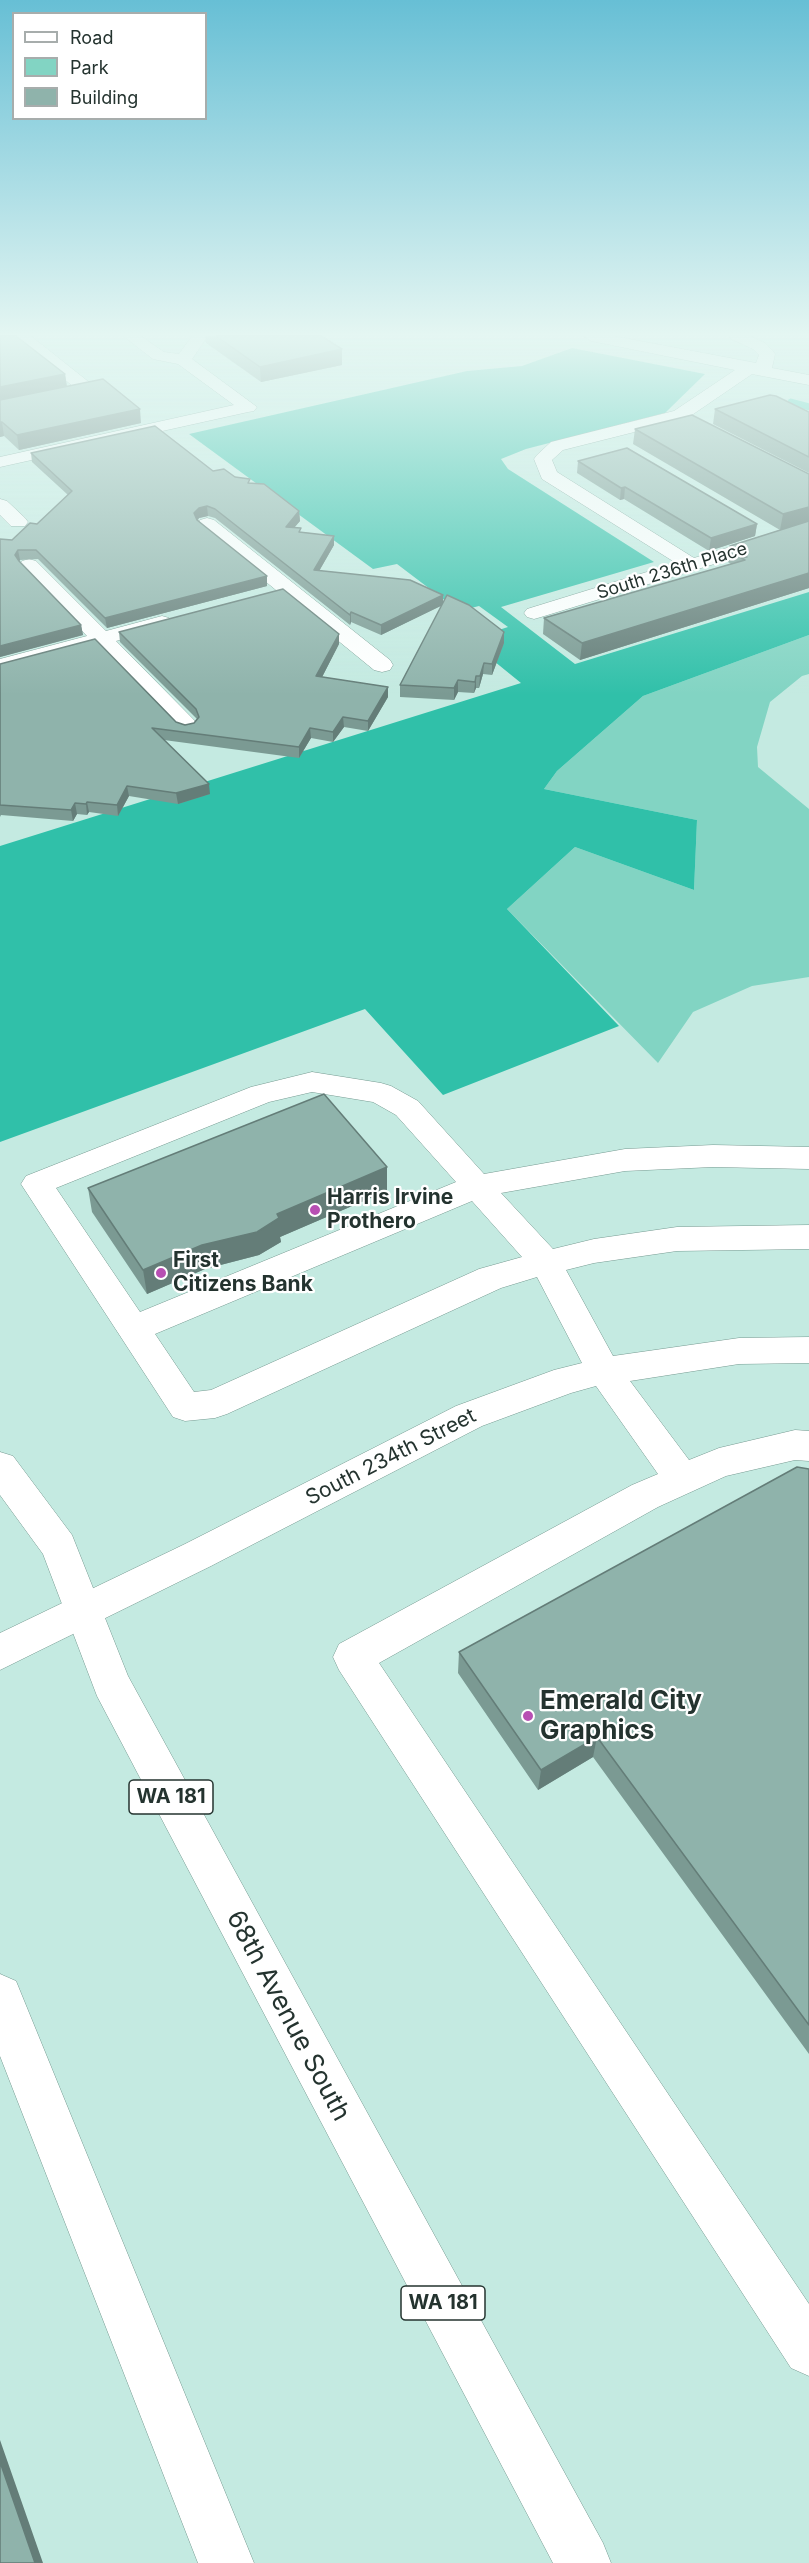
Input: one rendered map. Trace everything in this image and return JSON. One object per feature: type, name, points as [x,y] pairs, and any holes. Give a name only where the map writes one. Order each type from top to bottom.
[{"type":"street","points":[[0,462],[29,456]]},
{"type":"street","points":[[547,456],[543,459],[549,475],[692,565]]},
{"type":"street","points":[[0,505],[18,522]]},
{"type":"street","points":[[207,524],[382,665]]},
{"type":"street","points":[[758,527],[778,539]]},
{"type":"street","name":"South 236th Place","points":[[534,613],[809,529]]},
{"type":"street","points":[[29,565],[187,726]]},
{"type":"street","points":[[266,595],[288,589]]},
{"type":"street","points":[[0,666],[178,618]]},
{"type":"street","points":[[682,1479],[604,1371],[546,1263],[407,1108],[381,1093],[312,1083],[261,1094],[37,1184],[185,1407],[215,1404],[491,1278],[546,1263],[594,1251],[677,1239],[809,1238]]},
{"type":"street","points":[[133,1329],[477,1186],[625,1160],[713,1156],[809,1158]]},
{"type":"street","name":"South 234th Street","points":[[0,1652],[469,1416],[567,1380],[604,1371],[739,1351],[809,1350]]},
{"type":"street","points":[[809,1446],[795,1445],[719,1463],[645,1496],[352,1657],[809,2350]]},
{"type":"street","name":"68th Avenue South","points":[[0,1467],[59,1546],[111,1683],[583,2563]]},
{"type":"street","points":[[0,1997],[226,2563]]},
{"type":"green space","points":[[218,456],[509,456],[501,459],[508,469],[654,562],[501,607],[575,664],[809,592],[809,635],[643,696],[557,771],[544,789],[697,820],[694,890],[575,847],[507,909],[619,1026],[443,1095],[365,1009],[0,1142],[0,846],[521,683],[468,640],[508,627],[479,606],[459,611],[397,564],[373,569]]},
{"type":"green space","points":[[809,635],[809,674],[802,676],[770,702],[757,747],[758,767],[809,809],[809,977],[752,986],[693,1012],[658,1063],[507,909],[575,847],[694,890],[697,820],[544,789],[557,771],[643,696]]},
{"type":"building","points":[[34,456],[193,456],[213,471],[224,469],[235,477],[250,479],[248,483],[264,484],[299,511],[286,527],[301,528],[299,532],[334,536],[314,570],[410,580],[443,595],[381,625],[351,612],[350,615],[215,509],[207,506],[199,508],[194,513],[197,520],[267,576],[105,618],[36,550],[18,550],[15,555],[19,561],[81,625],[0,646],[0,539],[12,540],[30,523],[37,524],[72,491]]},
{"type":"building","points":[[598,456],[640,456],[757,524],[711,538],[625,487],[621,488],[578,461]]},
{"type":"building","points":[[681,456],[773,456],[809,474],[809,507],[783,514]]},
{"type":"building","points":[[809,521],[809,573],[582,643],[544,618],[745,560],[741,558],[747,557],[730,546]]},
{"type":"building","points":[[283,589],[339,634],[316,676],[388,687],[368,721],[343,717],[333,732],[310,728],[299,747],[152,728],[209,784],[176,793],[127,786],[117,805],[75,803],[71,810],[0,805],[0,664],[95,639],[176,722],[185,725],[194,723],[199,717],[196,709],[119,632]]},
{"type":"building","points":[[447,595],[469,605],[504,632],[492,664],[484,663],[480,676],[476,676],[475,682],[458,680],[454,688],[400,685]]},
{"type":"building","points":[[324,1094],[387,1167],[277,1214],[279,1218],[257,1232],[202,1245],[143,1270],[88,1188]]},
{"type":"building","points":[[797,1467],[809,1469],[809,2025],[597,1737],[541,1770],[459,1652]]},
{"type":"building","points":[[0,2462],[35,2563],[0,2563]]},
{"type":"place","name":"Harris Irvine Prothero","points":[[315,1210]]},
{"type":"place","name":"First Citizens Bank","points":[[161,1273]]},
{"type":"place","name":"Emerald City Graphics","points":[[528,1716]]}]
